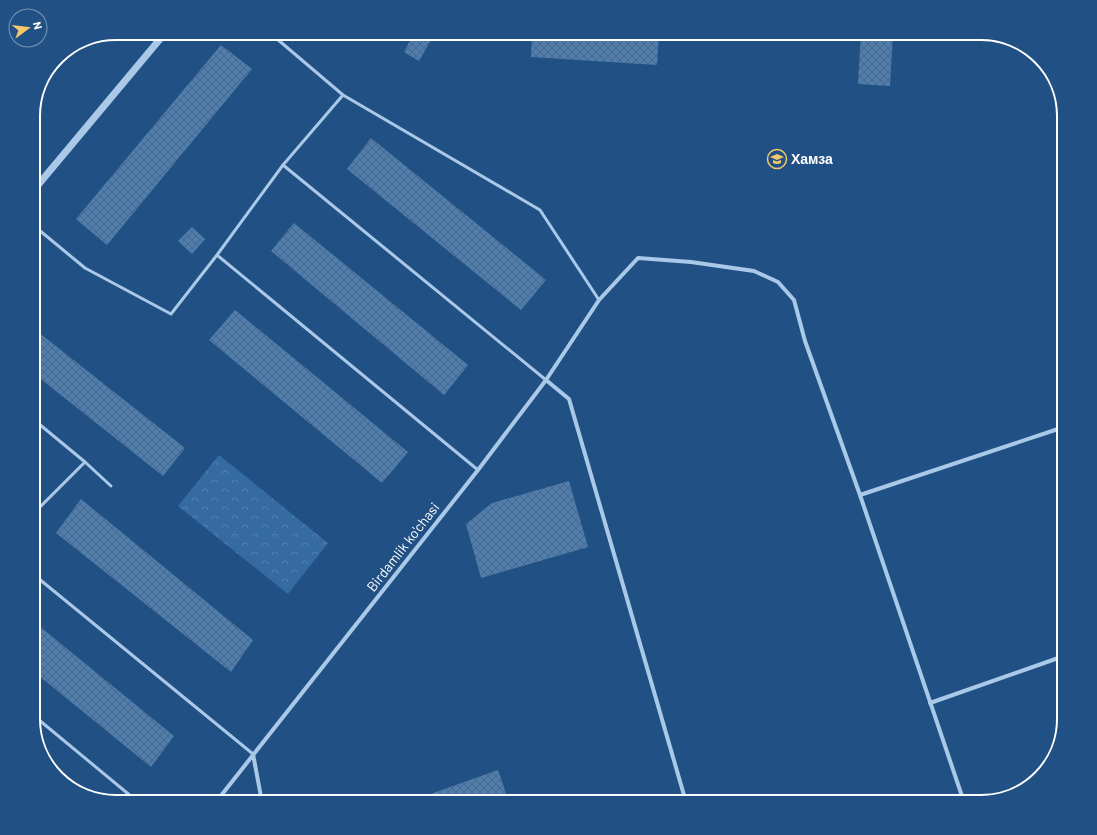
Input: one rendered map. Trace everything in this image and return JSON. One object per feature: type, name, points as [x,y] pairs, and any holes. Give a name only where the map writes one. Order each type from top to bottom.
[{"type":"street","points":[[40,183],[159,40]]},
{"type":"street","name":"Birdamlik ko'chasi","points":[[221,795],[478,470],[546,380],[598,300],[638,258],[691,262],[754,271],[778,282],[794,300],[805,341],[860,495]]},
{"type":"street","points":[[546,380],[569,399],[684,795]]},
{"type":"street","points":[[962,795],[860,495],[1057,429]]},
{"type":"street","points":[[930,703],[1057,658]]},
{"type":"street","points":[[253,754],[261,795]]},
{"type":"lane","points":[[278,40],[343,95],[540,210],[598,300]]},
{"type":"lane","points":[[40,231],[85,268],[171,314],[217,255],[283,165],[343,95]]},
{"type":"lane","points":[[283,165],[546,380]]},
{"type":"lane","points":[[217,255],[478,470]]},
{"type":"lane","points":[[40,425],[86,462],[111,486]]},
{"type":"lane","points":[[40,507],[86,462]]},
{"type":"lane","points":[[40,580],[253,754]]},
{"type":"lane","points":[[40,721],[130,795]]},
{"type":"green space","points":[[219,455],[328,543],[288,594],[178,506]]},
{"type":"building","points":[[410,40],[431,40],[419,61],[404,52]]},
{"type":"building","points":[[532,40],[659,40],[657,65],[531,57]]},
{"type":"building","points":[[861,40],[893,40],[890,86],[858,84]]},
{"type":"building","points":[[221,45],[252,69],[107,245],[76,219]]},
{"type":"building","points":[[371,138],[546,280],[521,310],[347,169]]},
{"type":"building","points":[[294,223],[468,365],[444,395],[271,251]]},
{"type":"building","points":[[192,227],[205,239],[192,254],[178,241]]},
{"type":"building","points":[[235,310],[408,452],[382,483],[209,340]]},
{"type":"building","points":[[40,334],[185,448],[163,476],[40,379]]},
{"type":"building","points":[[569,481],[588,547],[481,578],[466,524],[492,503]]},
{"type":"building","points":[[81,499],[253,640],[231,672],[56,533]]},
{"type":"building","points":[[40,627],[174,736],[151,767],[40,677]]},
{"type":"building","points":[[498,770],[507,795],[428,795]]},
{"type":"place","name":"Хамза","points":[[777,159]]}]
